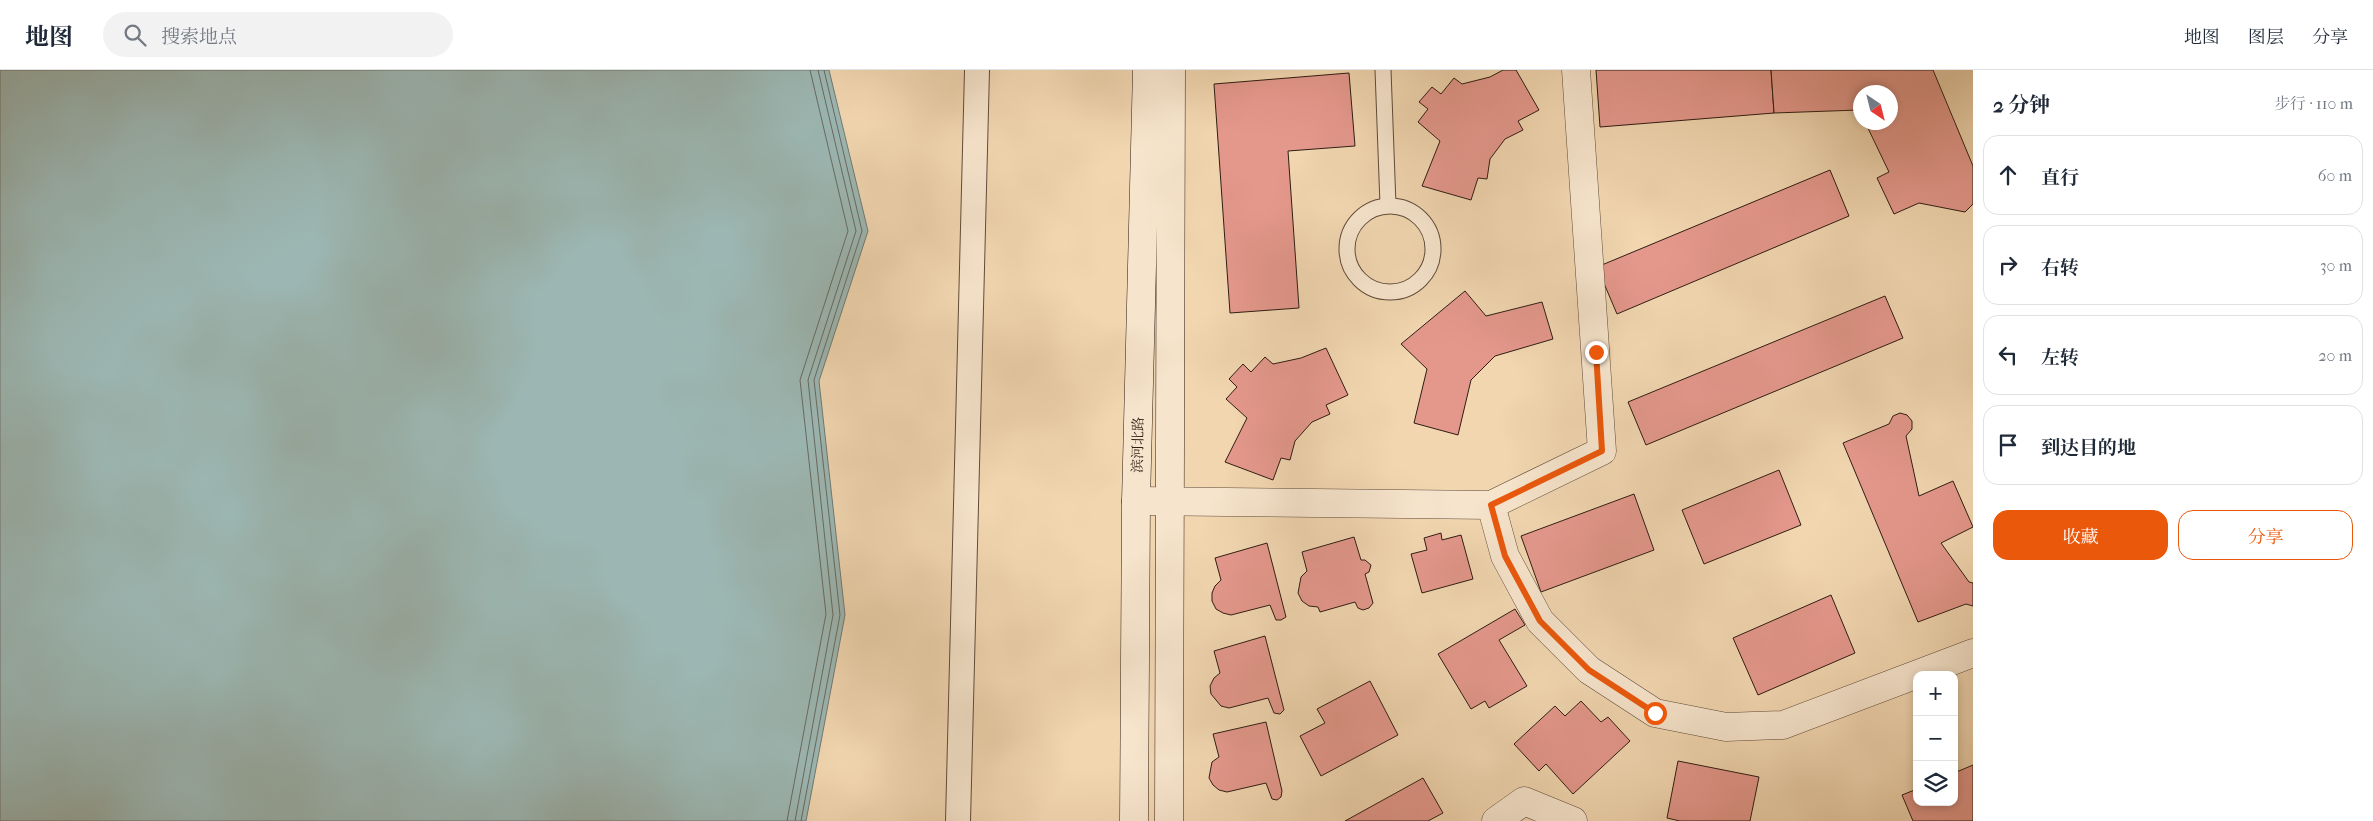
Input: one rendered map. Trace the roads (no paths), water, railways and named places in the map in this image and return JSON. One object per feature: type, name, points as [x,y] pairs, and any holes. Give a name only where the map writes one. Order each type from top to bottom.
[{"type":"street","points":[[958,821],[977,70]]},
{"type":"street","name":"滨河北路","points":[[1134,821],[1136,501],[1147,70]]},
{"type":"street","points":[[1169,821],[1171,70]]},
{"type":"street","points":[[1136,501],[1491,505],[1602,451],[1576,70]]},
{"type":"street","points":[[1491,505],[1505,556],[1540,621],[1589,670],[1655,713],[1726,727],[1783,725],[1973,653]]},
{"type":"street","points":[[1496,821],[1524,801],[1573,821]]},
{"type":"lane","points":[[1383,70],[1388,205]]},
{"type":"lane","points":[[1388,205],[1415,212],[1432,234],[1433,261],[1417,284],[1392,293],[1365,286],[1348,264],[1347,237],[1363,214],[1388,205]]},
{"type":"water","points":[[0,70],[829,70],[868,231],[819,381],[845,615],[806,821],[0,821]]}]
